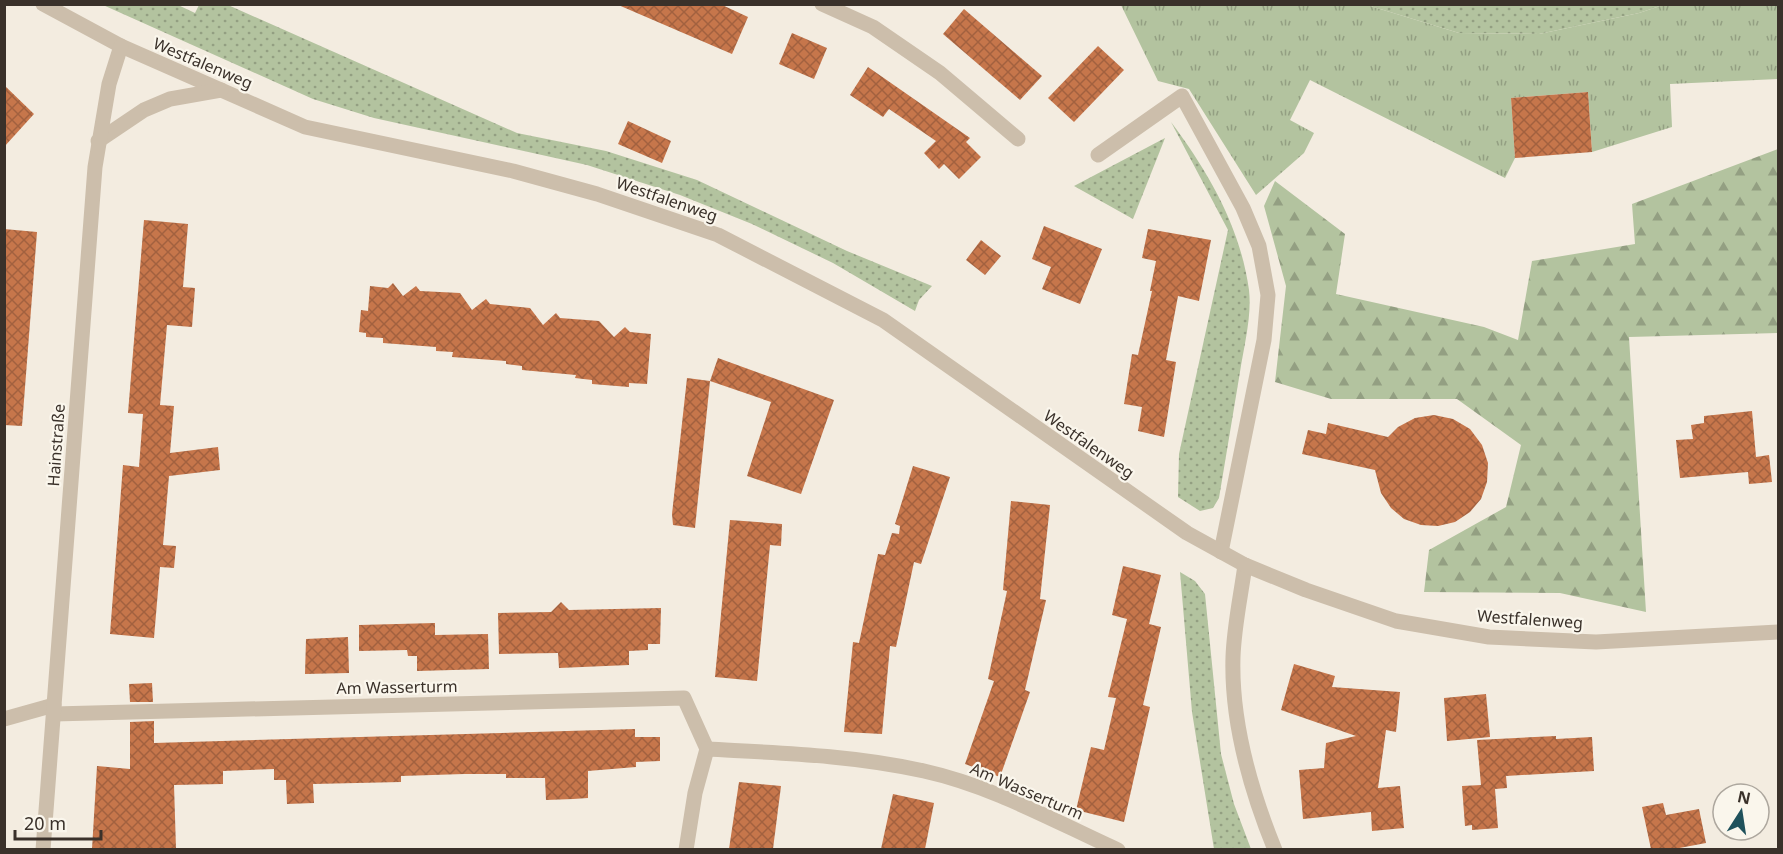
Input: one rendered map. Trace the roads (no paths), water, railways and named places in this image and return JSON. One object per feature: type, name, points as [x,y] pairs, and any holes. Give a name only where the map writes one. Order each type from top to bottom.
[{"type":"street","name":"Westfalenweg","points":[[43,4],[121,46],[306,127],[513,171],[597,194],[718,235],[883,320],[1135,498],[1245,565],[1306,590],[1396,621],[1489,637],[1596,642],[1779,632]]},
{"type":"street","points":[[822,4],[873,27],[940,73],[1018,139]]},
{"type":"street","name":"Hainstraße","points":[[43,849],[98,141],[109,84],[121,46]]},
{"type":"street","points":[[98,141],[144,110],[170,99],[221,90]]},
{"type":"street","points":[[1098,155],[1182,96],[1244,208],[1259,246],[1268,295],[1264,340],[1221,552]]},
{"type":"street","points":[[1245,565],[1233,657],[1239,728],[1256,801],[1275,849]]},
{"type":"street","name":"Am Wasserturm","points":[[54,710],[684,698],[707,749],[853,758],[925,771],[987,790],[1118,849]]},
{"type":"street","points":[[4,719],[54,710]]},
{"type":"street","points":[[686,849],[695,793],[707,749]]}]
